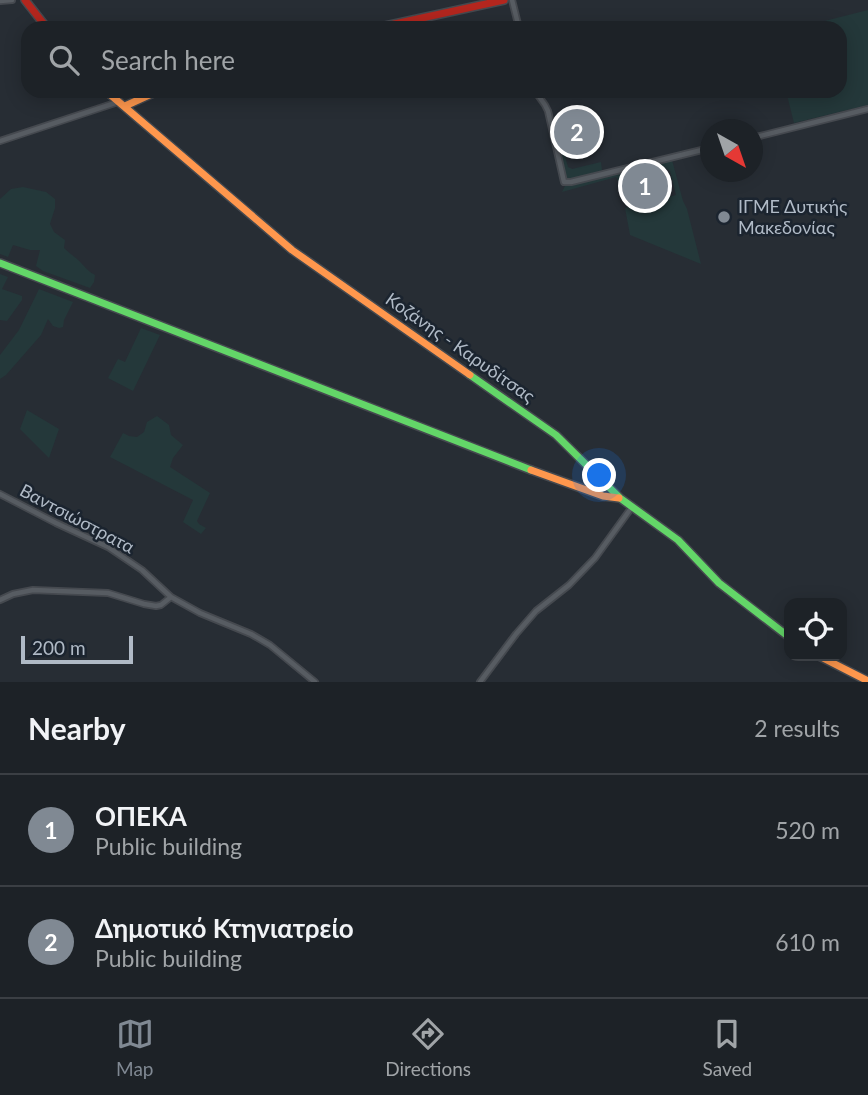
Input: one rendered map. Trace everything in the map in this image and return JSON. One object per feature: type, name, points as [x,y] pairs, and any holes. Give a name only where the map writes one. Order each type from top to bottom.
[{"type":"street","points":[[0,1],[12,0]]},
{"type":"street","points":[[25,0],[42,21]]},
{"type":"street","points":[[408,21],[504,0]]},
{"type":"street","points":[[512,0],[518,21]]},
{"type":"street","name":"Κοζάνης - Καρυδίτσας","points":[[115,98],[286,246],[546,427],[570,447],[609,493]]},
{"type":"street","points":[[125,106],[143,98]]},
{"type":"street","points":[[540,98],[548,111],[564,181],[571,182],[700,150]]},
{"type":"street","points":[[0,141],[115,103]]},
{"type":"street","points":[[763,135],[868,109]]},
{"type":"street","points":[[0,262],[515,464],[622,499],[678,540],[719,583],[784,633]]},
{"type":"street","name":"Βαντσιώστρατα","points":[[0,494],[108,547],[142,570],[171,597],[270,645],[316,682]]},
{"type":"street","points":[[480,682],[536,611],[569,585],[595,558],[632,507]]},
{"type":"street","points":[[0,600],[33,590],[108,593],[156,606],[171,597]]},
{"type":"street","points":[[829,661],[868,681]]},
{"type":"green space","points":[[868,10],[868,105],[794,123],[788,98],[847,98],[847,21],[825,21]]},
{"type":"green space","points":[[556,125],[568,167],[572,169],[601,162],[602,170],[567,178],[553,128]]},
{"type":"green space","points":[[672,160],[701,264],[630,235],[625,208],[676,195],[670,171],[663,166],[655,169],[654,166]]},
{"type":"green space","points":[[648,166],[650,170],[624,177],[620,184],[616,177],[562,192],[565,186]]},
{"type":"green space","points":[[23,187],[46,192],[55,199],[50,224],[54,232],[65,240],[64,248],[95,275],[90,288],[36,266],[40,250],[13,245],[8,257],[0,254],[0,199],[11,189]]},
{"type":"green space","points":[[0,274],[8,277],[2,289],[22,296],[7,321],[0,320]]},
{"type":"green space","points":[[39,289],[73,302],[63,327],[53,326],[48,319],[41,335],[0,379],[0,355],[19,330]]},
{"type":"green space","points":[[141,328],[160,335],[133,391],[108,378],[118,359],[125,362]]},
{"type":"green space","points":[[27,410],[59,429],[49,458],[20,429]]},
{"type":"green space","points":[[157,416],[169,425],[171,435],[183,445],[170,467],[210,493],[197,521],[206,528],[201,534],[183,522],[193,500],[110,457],[123,433],[137,437],[144,432],[147,422]]},
{"type":"traffic: fast","points":[[0,263],[531,470]]},
{"type":"traffic: fast","points":[[470,375],[556,435],[620,498],[678,540],[719,583],[784,633]]},
{"type":"traffic: slow","points":[[114,98],[292,250],[470,375]]},
{"type":"traffic: slow","points":[[125,106],[143,98]]},
{"type":"traffic: slow","points":[[531,470],[603,496],[619,498]]},
{"type":"traffic: slow","points":[[829,661],[868,681]]},
{"type":"traffic: jam","points":[[25,0],[42,21]]},
{"type":"traffic: jam","points":[[408,21],[504,0]]},
{"type":"place","name":"Δημοτικό Κτηνιατρείο","points":[[577,132]]},
{"type":"place","name":"ΟΠΕΚΑ","points":[[645,186]]},
{"type":"place","name":"ΙΓΜΕ Δυτικής Μακεδονίας","points":[[724,217]]}]
